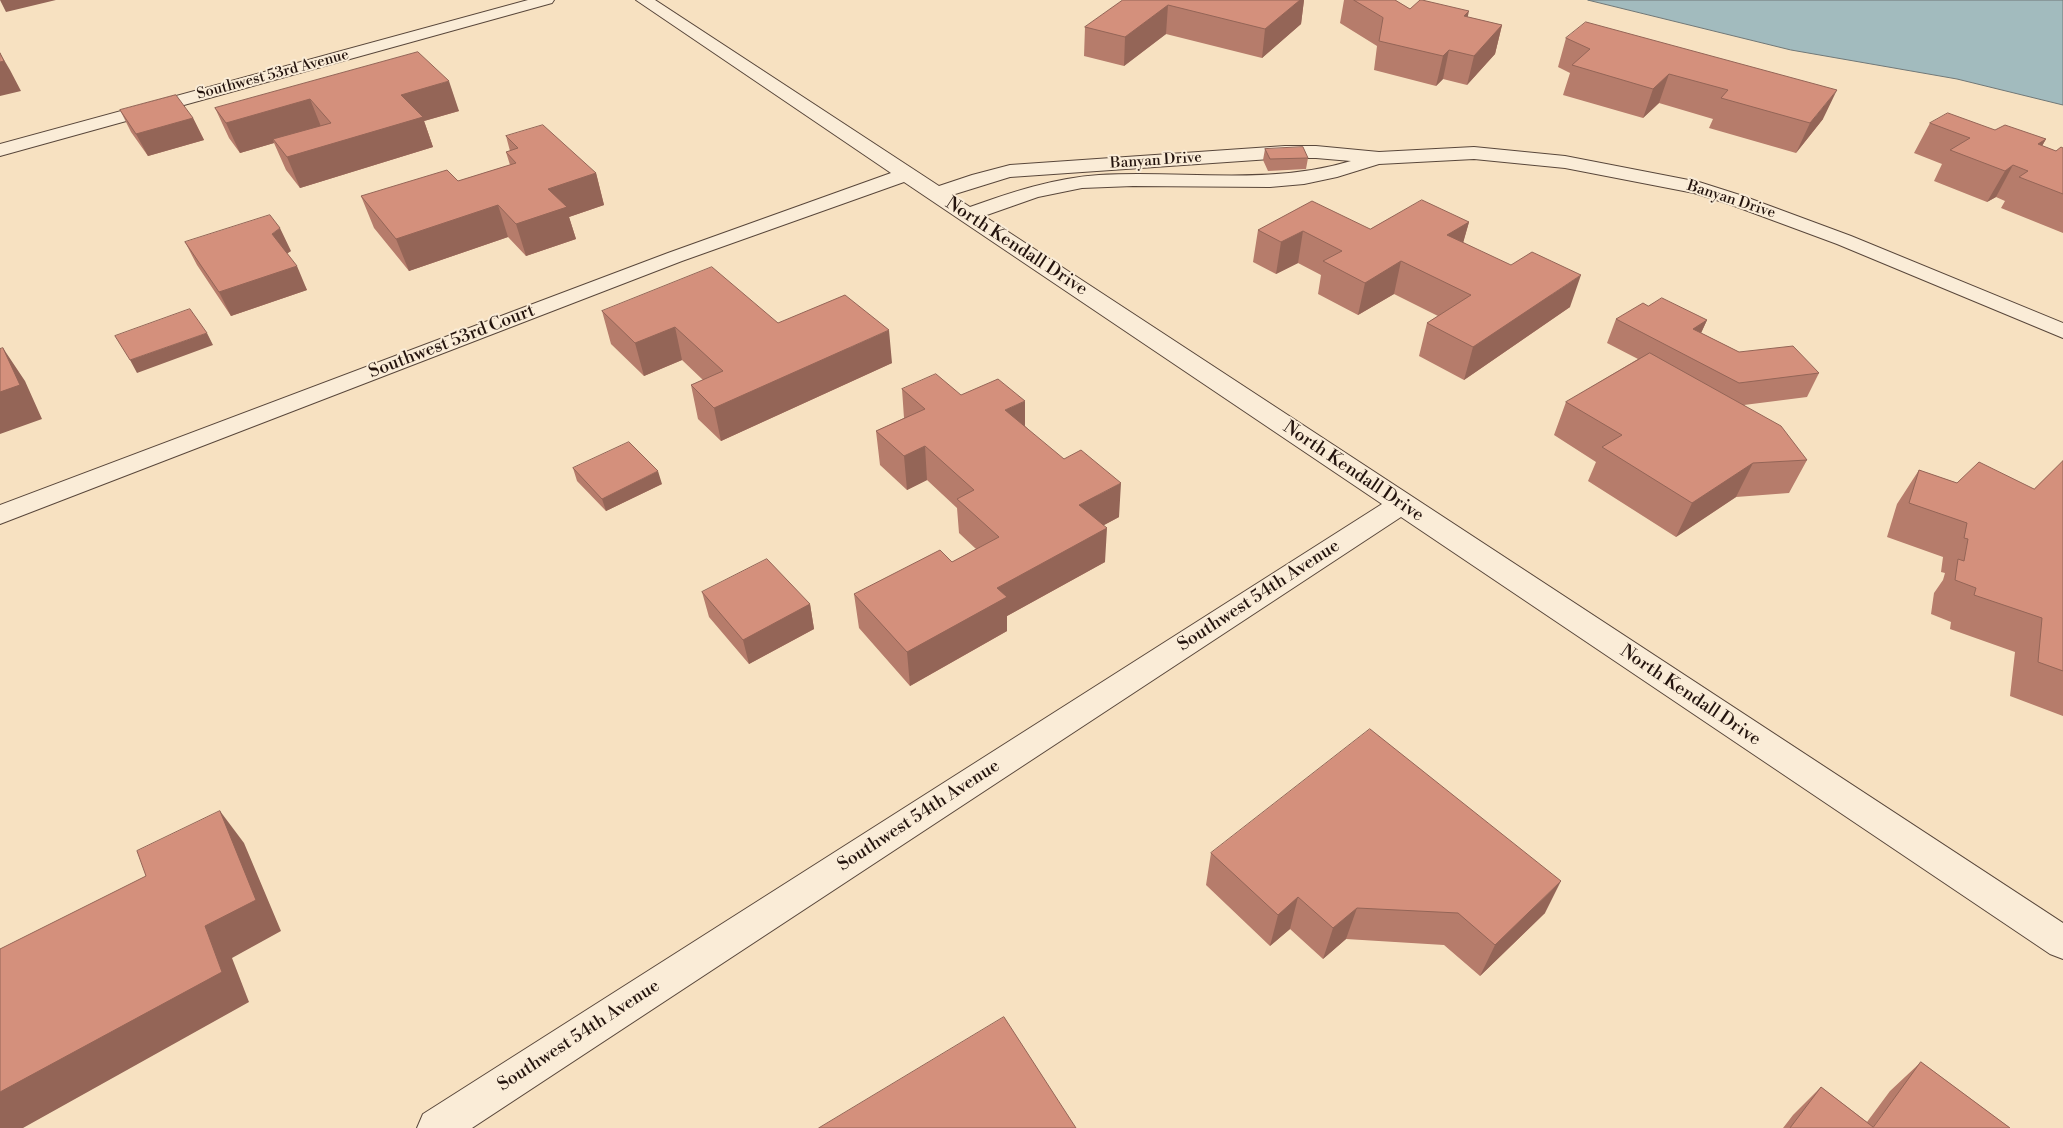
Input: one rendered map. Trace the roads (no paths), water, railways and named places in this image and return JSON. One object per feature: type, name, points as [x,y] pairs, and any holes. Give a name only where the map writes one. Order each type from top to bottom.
[{"type":"street","name":"Southwest 53rd Avenue","points":[[0,150],[546,0]]},
{"type":"street","name":"North Kendall Drive","points":[[644,0],[2063,942]]},
{"type":"street","name":"Banyan Drive","points":[[936,194],[989,176],[1022,170],[1286,152],[1316,152],[1379,158],[1474,154],[1528,157],[1611,170],[1699,188],[1806,225],[2063,331]]},
{"type":"street","name":"Banyan Drive","points":[[967,215],[1029,193],[1073,183],[1135,180],[1215,183],[1301,179],[1349,170],[1379,158]]},
{"type":"street","name":"Southwest 53rd Court","points":[[0,515],[675,257],[905,175]]},
{"type":"street","name":"Southwest 54th Avenue","points":[[437,1128],[1402,504]]},
{"type":"water","points":[[1588,0],[2063,0],[2063,105],[1957,79],[1791,50]]}]
